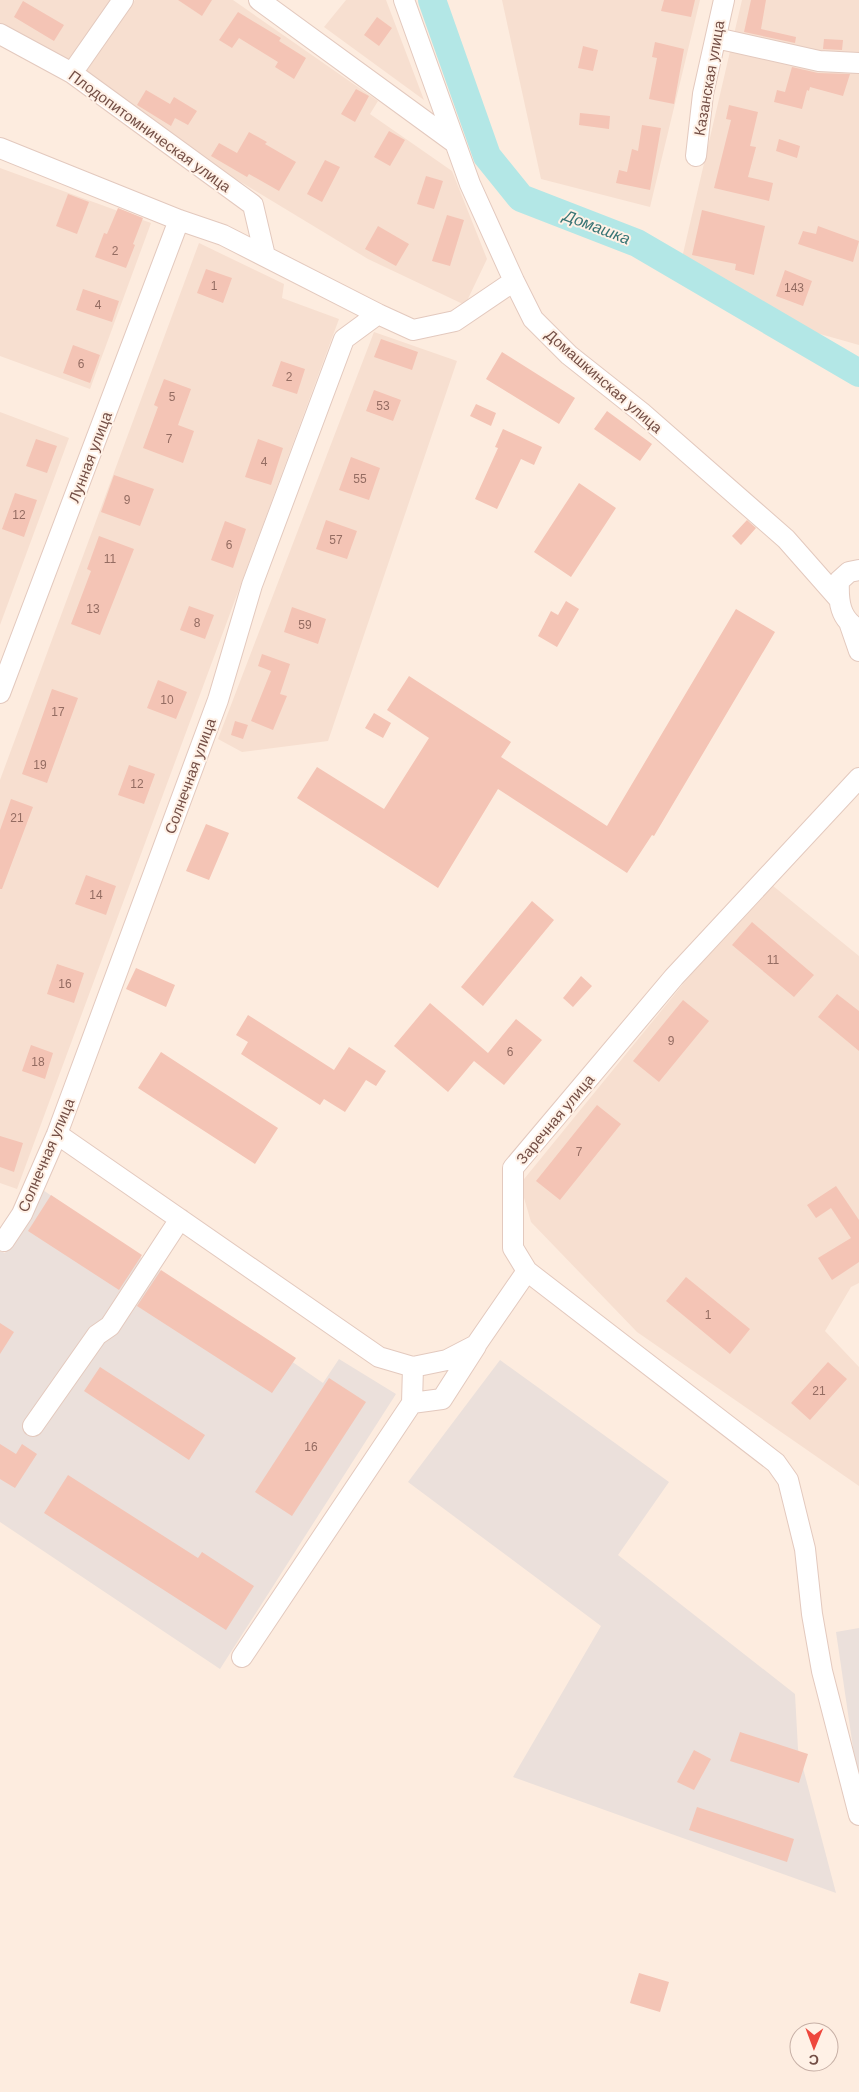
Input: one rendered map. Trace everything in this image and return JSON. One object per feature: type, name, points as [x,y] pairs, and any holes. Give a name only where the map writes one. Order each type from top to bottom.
[{"type":"street","points":[[72,73],[123,0]]},
{"type":"street","points":[[259,0],[455,143]]},
{"type":"street","name":"Домашкинская улица","points":[[404,0],[470,184],[514,282],[533,318],[569,355],[641,412],[786,539],[838,598],[843,615],[854,627]]},
{"type":"street","name":"Казанская улица","points":[[696,156],[703,94],[724,0]]},
{"type":"street","points":[[716,38],[820,61],[859,63]]},
{"type":"street","name":"Плодопитомническая улица","points":[[2,40],[72,73],[253,205],[265,256]]},
{"type":"street","points":[[0,148],[179,220],[215,232],[413,330],[455,320],[514,282]]},
{"type":"street","name":"Лунная улица","points":[[0,693],[179,220]]},
{"type":"street","name":"Солнечная улица","points":[[0,1239],[4,1241],[22,1214],[57,1134],[218,700],[252,585],[344,339],[378,314]]},
{"type":"street","points":[[838,598],[839,582],[849,572],[859,570]]},
{"type":"street","points":[[854,627],[859,651]]},
{"type":"street","name":"Заречная улица","points":[[859,778],[674,977],[513,1168],[513,1248],[527,1271],[776,1463],[788,1480],[805,1549],[812,1614],[822,1672],[859,1815]]},
{"type":"street","points":[[57,1134],[379,1357],[413,1367],[447,1360],[476,1345]]},
{"type":"street","points":[[33,1426],[97,1335],[110,1326],[180,1219]]},
{"type":"street","points":[[412,1403],[442,1399],[476,1345],[527,1271]]},
{"type":"street","points":[[242,1657],[412,1403],[413,1367]]},
{"type":"shaded area","points":[[0,0],[114,0],[67,66],[0,29]]},
{"type":"shaded area","points":[[135,0],[233,0],[378,101],[370,114],[452,171],[487,259],[465,305],[368,259],[221,170],[82,72]]},
{"type":"shaded area","points":[[346,0],[386,0],[424,100],[324,27]]},
{"type":"shaded area","points":[[502,0],[700,0],[650,207],[541,179]]},
{"type":"shaded area","points":[[742,0],[859,0],[859,345],[813,332],[682,258]]},
{"type":"shaded area","points":[[0,168],[151,223],[90,389],[0,356]]},
{"type":"shaded area","points":[[199,243],[284,284],[282,298],[339,319],[17,1189],[0,1183],[0,780]]},
{"type":"shaded area","points":[[374,332],[457,361],[328,741],[242,752],[218,739]]},
{"type":"shaded area","points":[[0,412],[69,438],[0,625]]},
{"type":"shaded area","points":[[767,881],[859,956],[859,1283],[851,1287],[825,1331],[859,1367],[859,1486],[637,1332],[531,1222],[520,1184]]},
{"type":"shaded area","points":[[43,1190],[323,1383],[339,1359],[396,1394],[220,1669],[0,1522],[0,1251],[5,1253]]},
{"type":"shaded area","points":[[500,1360],[669,1482],[618,1555],[795,1694],[798,1749],[836,1893],[513,1777],[601,1626],[408,1482]]},
{"type":"shaded area","points":[[859,1628],[859,1788],[836,1632]]},
{"type":"building","points":[[178,0],[212,0],[202,16]]},
{"type":"building","points":[[664,0],[695,0],[691,17],[661,11]]},
{"type":"building","points":[[751,0],[766,0],[761,29],[796,37],[795,43],[744,32]]},
{"type":"building","points":[[23,1],[64,25],[54,41],[14,17]]},
{"type":"building","points":[[238,12],[281,38],[279,41],[306,58],[294,79],[275,67],[278,62],[239,38],[232,48],[219,40]]},
{"type":"building","points":[[377,17],[392,28],[379,46],[364,35]]},
{"type":"building","points":[[824,39],[843,40],[842,50],[823,49]]},
{"type":"building","points":[[655,42],[684,49],[674,104],[649,99],[657,58],[652,57]]},
{"type":"building","points":[[583,46],[598,50],[593,71],[578,68]]},
{"type":"building","points":[[792,67],[818,73],[850,74],[843,96],[810,87],[809,91],[807,90],[802,109],[774,102],[777,90],[785,92]]},
{"type":"building","points":[[356,89],[369,96],[355,122],[341,114]]},
{"type":"building","points":[[146,90],[170,104],[174,97],[197,111],[188,125],[175,118],[171,126],[137,105]]},
{"type":"building","points":[[729,105],[758,112],[750,146],[756,147],[748,177],[773,183],[769,201],[714,188],[731,120],[726,119]]},
{"type":"building","points":[[580,113],[610,116],[609,129],[579,125]]},
{"type":"building","points":[[642,125],[661,128],[650,190],[616,183],[619,170],[627,172],[632,149],[638,151]]},
{"type":"building","points":[[389,131],[405,140],[390,166],[374,157]]},
{"type":"building","points":[[249,132],[267,142],[265,144],[296,162],[279,191],[249,174],[247,177],[211,156],[219,143],[237,153]]},
{"type":"building","points":[[779,139],[800,146],[797,158],[776,151]]},
{"type":"building","points":[[325,160],[340,167],[322,202],[307,194]]},
{"type":"building","points":[[426,176],[443,181],[434,209],[417,204]]},
{"type":"building","points":[[68,194],[89,202],[77,234],[56,226]]},
{"type":"building","points":[[118,208],[143,218],[126,268],[95,257],[104,233],[107,234]]},
{"type":"building","points":[[702,210],[765,226],[754,275],[735,270],[736,264],[692,255]]},
{"type":"building","points":[[447,215],[464,220],[450,266],[432,261]]},
{"type":"building","points":[[378,226],[409,244],[396,266],[365,249]]},
{"type":"building","points":[[818,226],[859,241],[853,262],[798,244],[803,231],[816,234]]},
{"type":"building","points":[[206,269],[232,278],[223,303],[197,293]]},
{"type":"building","points":[[785,270],[812,281],[803,306],[776,296]]},
{"type":"building","points":[[83,289],[119,301],[112,322],[76,310]]},
{"type":"building","points":[[381,339],[418,352],[412,370],[374,357]]},
{"type":"building","points":[[73,345],[100,355],[90,383],[63,373]]},
{"type":"building","points":[[502,352],[575,398],[559,424],[486,379]]},
{"type":"building","points":[[281,361],[305,369],[297,394],[272,386]]},
{"type":"building","points":[[164,379],[191,389],[178,425],[194,431],[183,463],[143,448],[158,407],[154,405]]},
{"type":"building","points":[[374,390],[401,400],[393,421],[366,411]]},
{"type":"building","points":[[476,404],[496,413],[491,426],[470,416]]},
{"type":"building","points":[[607,411],[652,444],[640,461],[594,429]]},
{"type":"building","points":[[503,429],[542,447],[534,465],[521,459],[497,509],[475,499],[498,448],[495,447]]},
{"type":"building","points":[[36,439],[57,446],[47,473],[26,466]]},
{"type":"building","points":[[258,439],[283,448],[271,485],[245,477]]},
{"type":"building","points":[[351,457],[380,468],[369,500],[339,490]]},
{"type":"building","points":[[114,475],[154,489],[140,526],[101,512]]},
{"type":"building","points":[[579,483],[616,508],[571,577],[534,552]]},
{"type":"building","points":[[15,493],[37,500],[24,537],[2,529]]},
{"type":"building","points":[[326,520],[357,531],[347,559],[316,549]]},
{"type":"building","points":[[747,520],[756,528],[741,545],[732,536]]},
{"type":"building","points":[[225,521],[246,529],[233,568],[211,560]]},
{"type":"building","points":[[99,536],[134,549],[100,635],[71,624],[91,571],[87,569]]},
{"type":"building","points":[[566,601],[579,609],[557,647],[538,636],[551,611],[558,615]]},
{"type":"building","points":[[189,606],[214,615],[205,639],[180,630]]},
{"type":"building","points":[[292,607],[326,619],[318,644],[284,632]]},
{"type":"building","points":[[736,609],[775,632],[654,836],[652,835],[627,873],[498,789],[438,888],[297,798],[317,767],[384,809],[429,738],[387,710],[409,676],[511,742],[501,757],[607,826]]},
{"type":"building","points":[[262,654],[290,664],[280,694],[287,696],[273,730],[251,721],[271,671],[258,666]]},
{"type":"building","points":[[158,680],[187,692],[176,719],[147,708]]},
{"type":"building","points":[[52,689],[78,698],[47,783],[22,774]]},
{"type":"building","points":[[374,713],[391,723],[383,738],[365,728]]},
{"type":"building","points":[[235,721],[248,725],[243,739],[231,735]]},
{"type":"building","points":[[129,765],[155,774],[144,804],[118,795]]},
{"type":"building","points":[[11,799],[33,807],[2,889],[0,889],[0,830]]},
{"type":"building","points":[[206,824],[229,833],[209,880],[186,871]]},
{"type":"building","points":[[86,875],[116,886],[106,915],[75,904]]},
{"type":"building","points":[[532,901],[554,920],[483,1006],[461,987]]},
{"type":"building","points":[[752,922],[814,975],[794,997],[732,945]]},
{"type":"building","points":[[57,964],[84,973],[74,1003],[47,994]]},
{"type":"building","points":[[136,968],[175,985],[166,1007],[126,989]]},
{"type":"building","points":[[581,976],[592,986],[573,1007],[563,998]]},
{"type":"building","points":[[837,994],[859,1011],[859,1051],[818,1017]]},
{"type":"building","points":[[683,1000],[709,1021],[659,1082],[633,1061]]},
{"type":"building","points":[[430,1003],[488,1053],[516,1019],[542,1040],[504,1085],[474,1061],[448,1092],[394,1046]]},
{"type":"building","points":[[248,1015],[334,1070],[349,1047],[386,1071],[376,1086],[366,1080],[345,1112],[324,1099],[320,1105],[241,1054],[248,1042],[236,1035]]},
{"type":"building","points":[[31,1045],[53,1053],[45,1079],[22,1071]]},
{"type":"building","points":[[161,1052],[278,1128],[255,1164],[138,1088]]},
{"type":"building","points":[[597,1105],[621,1124],[560,1200],[536,1181]]},
{"type":"building","points":[[0,1136],[23,1143],[14,1172],[0,1167]]},
{"type":"building","points":[[836,1186],[859,1220],[859,1262],[832,1280],[818,1258],[851,1238],[831,1208],[816,1218],[807,1205]]},
{"type":"building","points":[[51,1195],[142,1255],[119,1290],[28,1231]]},
{"type":"building","points":[[161,1270],[296,1358],[272,1393],[137,1306]]},
{"type":"building","points":[[686,1277],[750,1329],[730,1354],[666,1301]]},
{"type":"building","points":[[0,1323],[14,1332],[0,1354]]},
{"type":"building","points":[[828,1362],[847,1379],[810,1420],[791,1403]]},
{"type":"building","points":[[100,1367],[205,1435],[189,1460],[84,1391]]},
{"type":"building","points":[[329,1378],[366,1402],[292,1516],[255,1492]]},
{"type":"building","points":[[0,1444],[16,1454],[22,1444],[37,1454],[15,1488],[0,1479]]},
{"type":"building","points":[[68,1475],[198,1558],[202,1552],[254,1586],[226,1630],[44,1513]]},
{"type":"building","points":[[740,1732],[808,1754],[799,1783],[730,1761]]},
{"type":"building","points":[[694,1750],[711,1759],[694,1790],[677,1782]]},
{"type":"building","points":[[697,1807],[794,1839],[787,1862],[689,1830]]},
{"type":"building","points":[[639,1973],[669,1982],[660,2012],[630,2003]]},
{"type":"waterway","name":"Домашка","points":[[432,0],[487,156],[521,198],[637,243],[859,373]]}]
